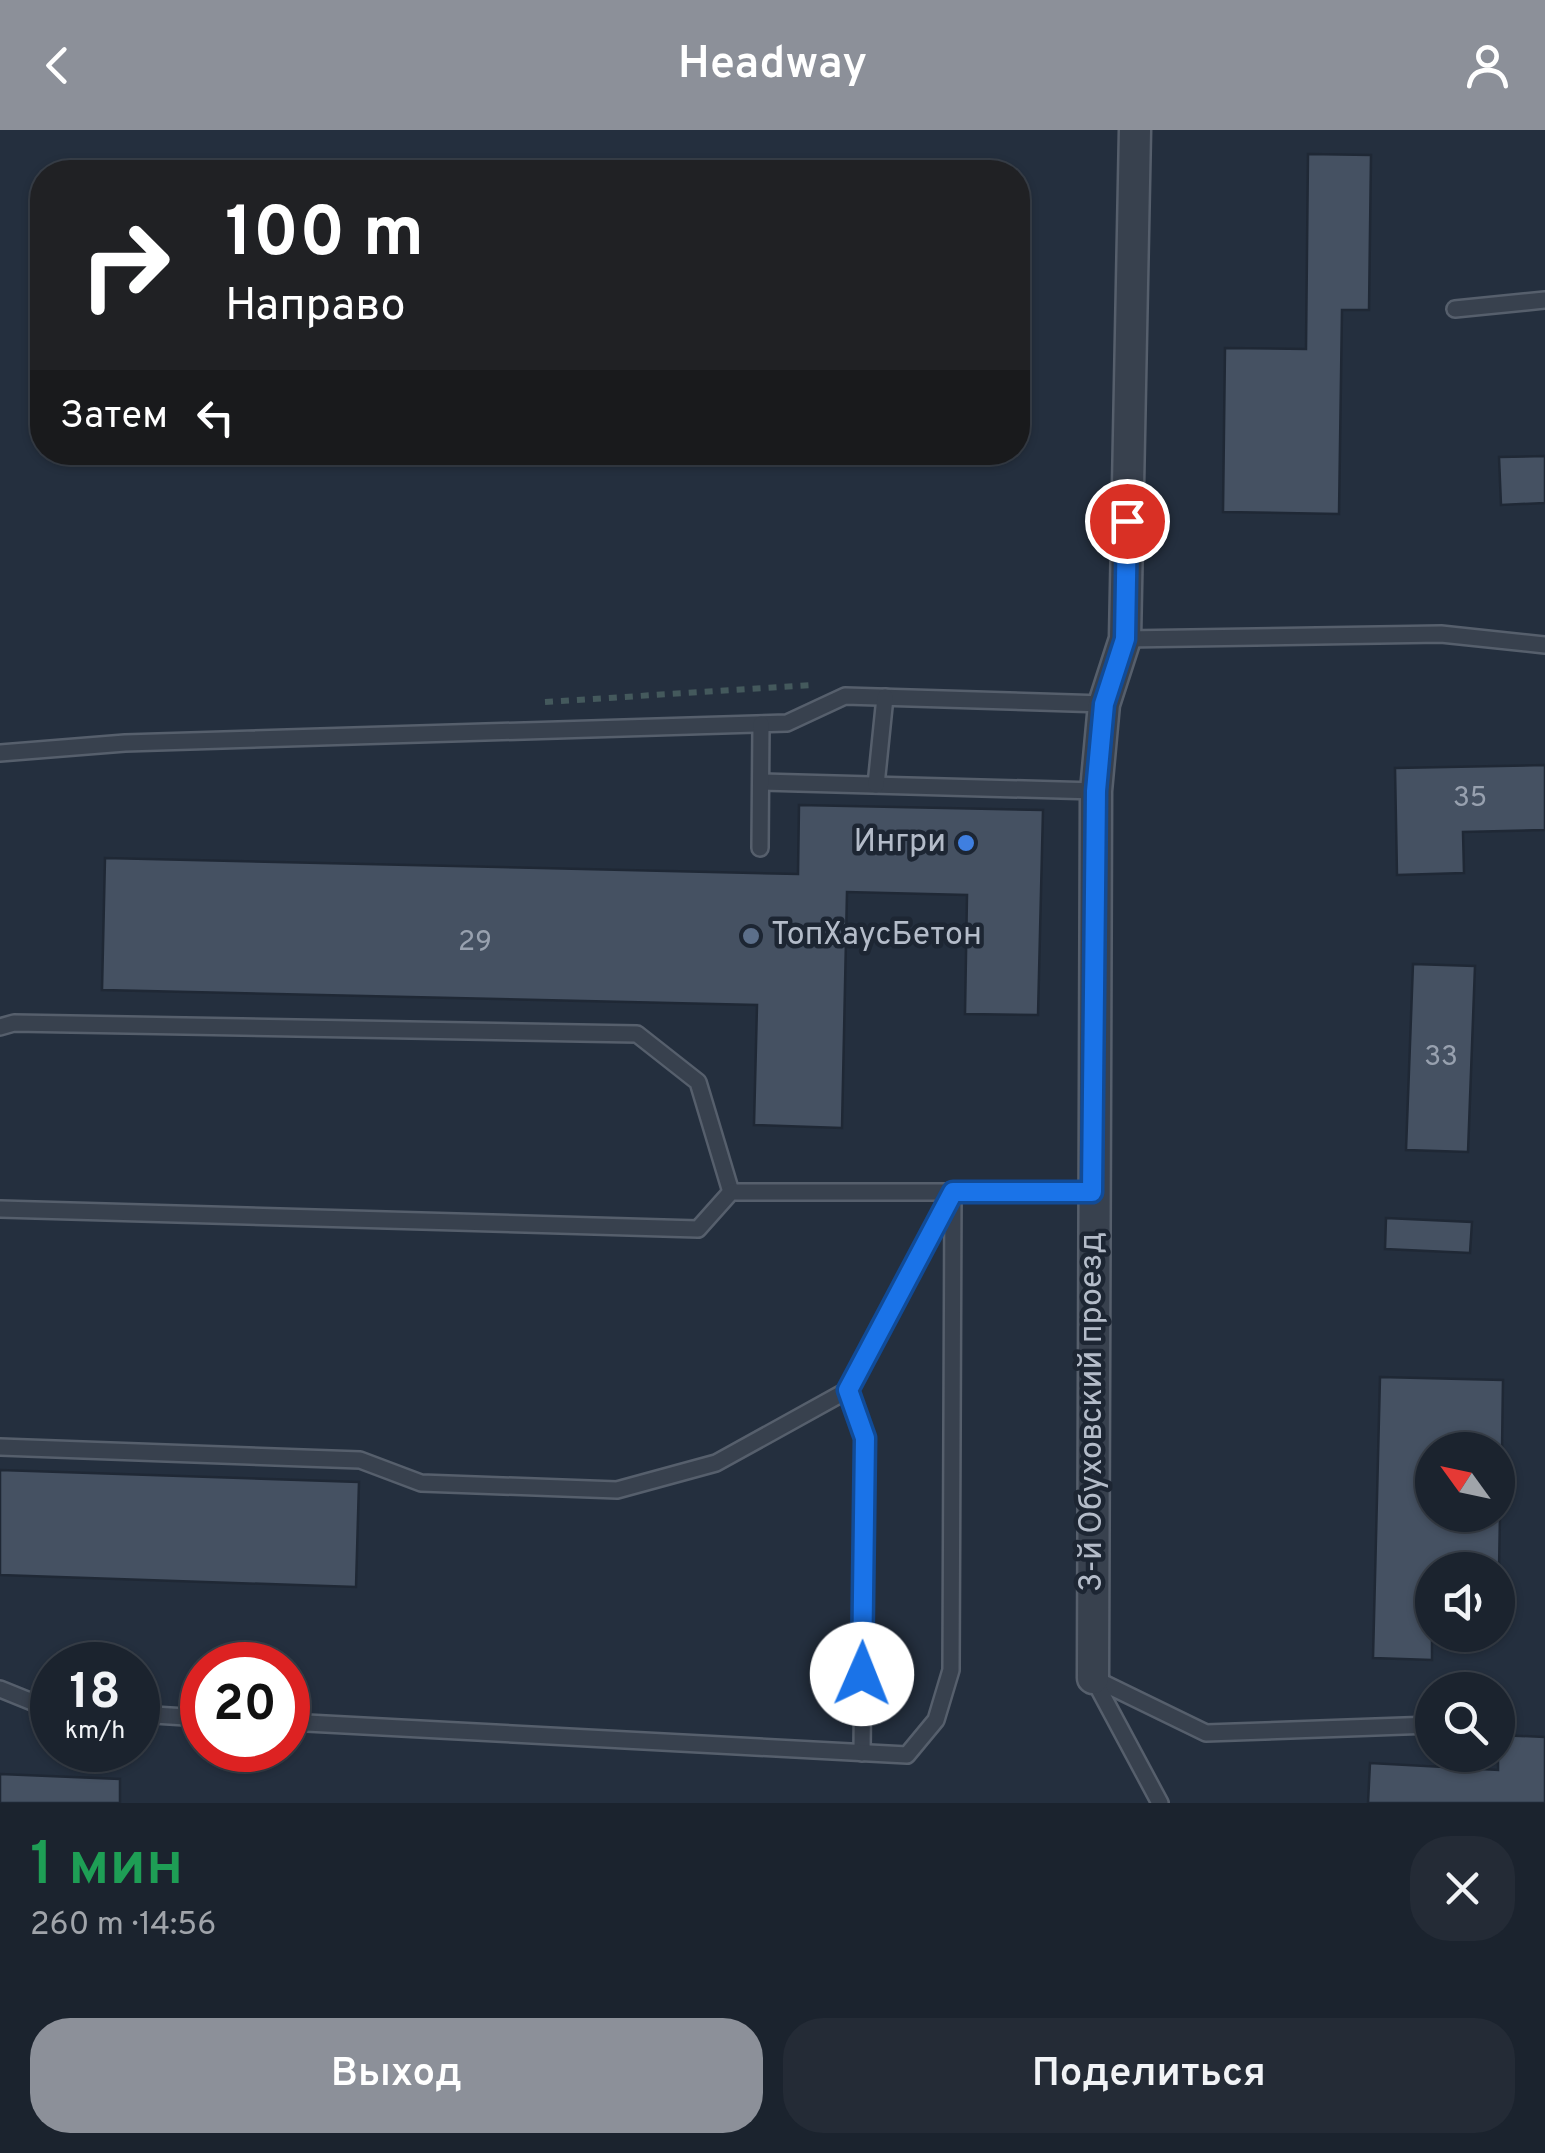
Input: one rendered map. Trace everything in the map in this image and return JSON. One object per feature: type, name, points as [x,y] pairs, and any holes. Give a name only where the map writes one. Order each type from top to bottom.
[{"type":"street","name":"3-й Обуховский проезд","points":[[1094,1678],[1092,1192],[1096,791],[1104,704],[1125,639],[1135,130]]},
{"type":"lane","points":[[1455,310],[1545,300]]},
{"type":"lane","points":[[1125,639],[1441,634],[1545,645]]},
{"type":"lane","points":[[0,753],[125,744],[787,724],[845,696],[1104,704]]},
{"type":"lane","points":[[876,785],[884,697]]},
{"type":"lane","points":[[760,848],[761,724]]},
{"type":"lane","points":[[760,782],[1096,791]]},
{"type":"lane","points":[[0,1028],[14,1022],[638,1034],[698,1082],[731,1192]]},
{"type":"lane","points":[[0,1209],[698,1229],[731,1192],[1092,1192]]},
{"type":"lane","points":[[0,1447],[360,1460],[421,1483],[617,1490],[716,1463],[848,1390],[953,1192]]},
{"type":"lane","points":[[310,1723],[907,1755],[936,1720],[951,1670],[953,1192]]},
{"type":"lane","points":[[848,1390],[865,1438],[862,1753]]},
{"type":"lane","points":[[1094,1678],[1206,1734],[1415,1726]]},
{"type":"lane","points":[[1094,1678],[1160,1803]]},
{"type":"lane","points":[[0,1690],[30,1702]]},
{"type":"building","points":[[1308,154],[1371,155],[1369,310],[1342,310],[1339,514],[1223,512],[1225,348],[1306,349]]},
{"type":"building","points":[[1545,456],[1545,503],[1501,505],[1499,457]]},
{"type":"building","points":[[1545,765],[1545,830],[1463,832],[1464,873],[1397,875],[1395,768]]},
{"type":"building","points":[[799,805],[1043,810],[1038,1015],[965,1014],[967,895],[847,892],[842,1128],[754,1125],[757,1005],[102,990],[105,858],[798,874]]},
{"type":"building","points":[[1413,964],[1475,966],[1468,1152],[1406,1150]]},
{"type":"building","points":[[1386,1218],[1472,1222],[1470,1253],[1385,1249]]},
{"type":"building","points":[[1380,1377],[1503,1380],[1502,1432],[1415,1432],[1415,1532],[1500,1532],[1499,1552],[1415,1552],[1415,1652],[1432,1652],[1432,1660],[1373,1658]]},
{"type":"building","points":[[0,1470],[359,1482],[356,1587],[0,1575]]},
{"type":"building","points":[[1515,1736],[1545,1737],[1545,1803],[1368,1803],[1370,1763],[1415,1765],[1415,1772],[1515,1772]]},
{"type":"building","points":[[0,1774],[120,1779],[120,1803],[0,1803]]},
{"type":"place","name":"Ингри","points":[[966,843]]},
{"type":"place","name":"ТопХаусБетон","points":[[751,936]]},
{"type":"route","points":[[862,1674],[865,1438],[848,1390],[953,1192],[1092,1192],[1096,791],[1104,704],[1125,639],[1127,521]]}]
